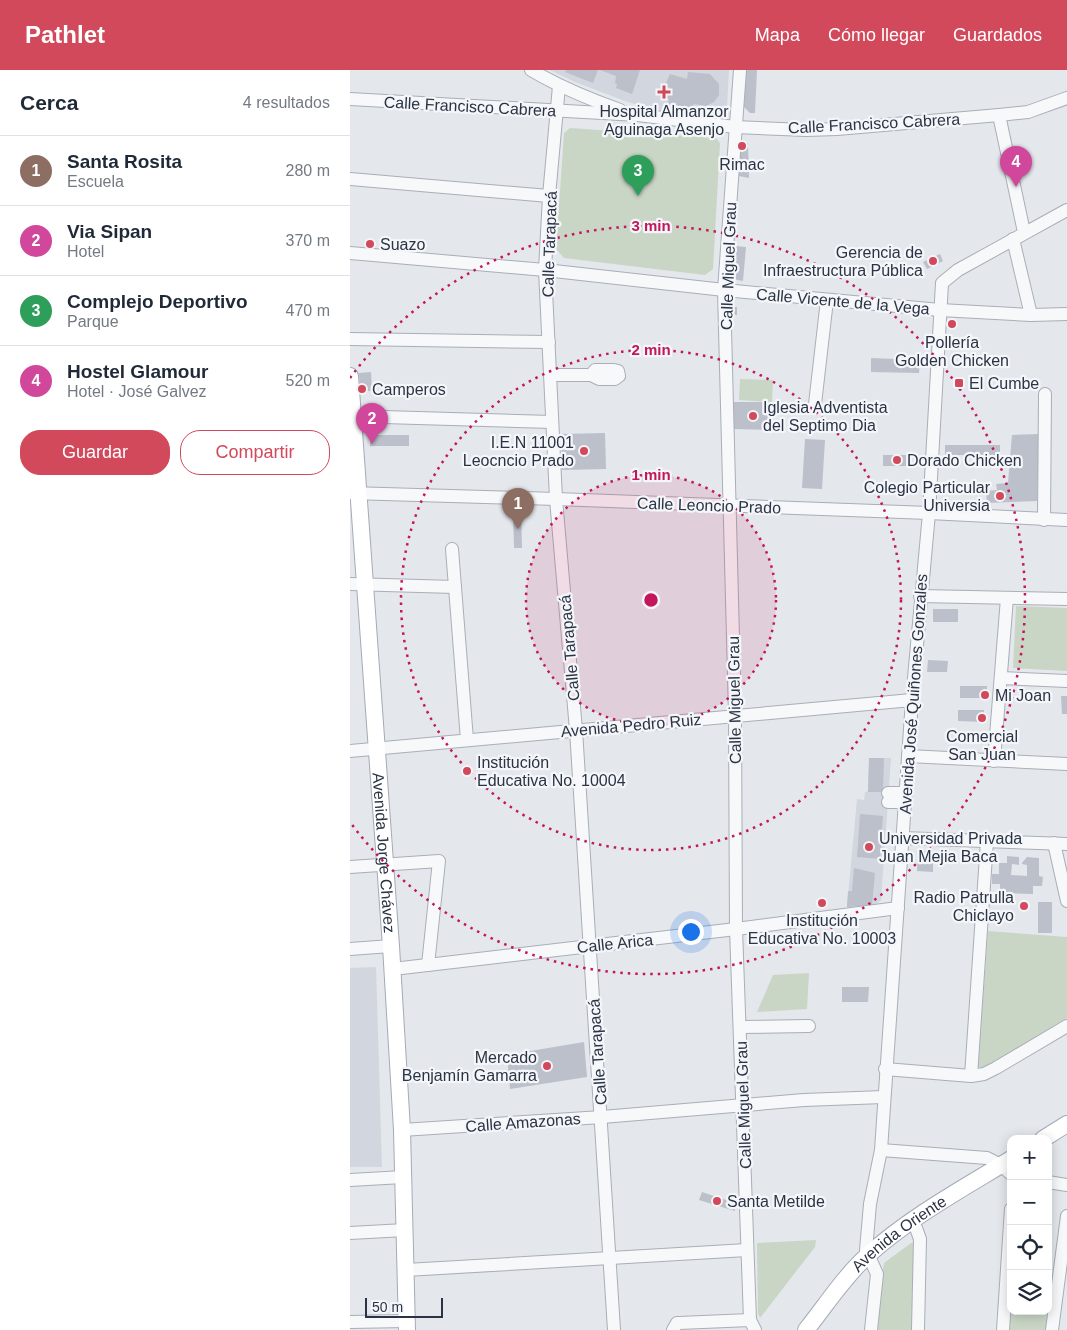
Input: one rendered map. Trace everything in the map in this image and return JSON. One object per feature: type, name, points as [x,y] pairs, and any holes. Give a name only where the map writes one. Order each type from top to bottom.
[{"type":"main road","name":"Avenida Jorge Chávez","points":[[350,376],[358,584],[377,749],[391,946],[402,1130],[407,1325]]},
{"type":"main road","points":[[1049,1135],[1067,1124]]},
{"type":"main road","name":"Avenida Oriente","points":[[806,1330],[867,1256],[911,1221],[1007,1166]]},
{"type":"street","points":[[531,70],[559,86],[597,102],[638,115]]},
{"type":"street","name":"Calle Miguel Grau","points":[[740,70],[724,290],[735,716],[736,929],[747,1250],[752,1325]]},
{"type":"street","name":"Calle Tarapacá","points":[[559,86],[549,196],[545,270],[556,499],[576,730],[614,1330]]},
{"type":"street","name":"Calle Francisco Cabrera","points":[[350,99],[638,115],[735,127],[806,130],[837,129],[1028,112],[1067,98]]},
{"type":"street","points":[[999,115],[1024,232]]},
{"type":"street","points":[[350,179],[549,196]]},
{"type":"street","name":"Avenida José Quiñones Gonzales","points":[[867,1256],[870,1204],[881,1150],[883,1097],[912,700],[929,513],[942,283],[958,270],[1067,210]]},
{"type":"street","points":[[1012,239],[1031,315]]},
{"type":"street","name":"Calle Vicente de la Vega","points":[[350,253],[545,270],[724,290],[940,310],[1031,315],[1067,314]]},
{"type":"street","points":[[815,404],[827,300]]},
{"type":"street","points":[[350,339],[549,342]]},
{"type":"street","points":[[550,374],[591,375]]},
{"type":"street","points":[[1044,520],[1045,394]]},
{"type":"street","points":[[352,416],[552,422]]},
{"type":"street","name":"Calle Leoncio Prado","points":[[355,493],[929,513],[1067,520]]},
{"type":"street","points":[[452,549],[466,740]]},
{"type":"street","points":[[358,584],[455,587]]},
{"type":"street","points":[[920,596],[1067,599]]},
{"type":"street","points":[[994,761],[1007,598]]},
{"type":"street","points":[[1001,678],[1067,680]]},
{"type":"street","name":"Avenida Pedro Ruiz","points":[[350,751],[912,700]]},
{"type":"street","points":[[908,756],[1067,764]]},
{"type":"street","points":[[888,798],[905,798]]},
{"type":"street","points":[[902,838],[1061,844],[1067,901]]},
{"type":"street","points":[[971,1076],[988,841]]},
{"type":"street","points":[[350,867],[439,861],[428,965]]},
{"type":"street","name":"Calle Arica","points":[[392,969],[898,908]]},
{"type":"street","points":[[350,949],[391,946]]},
{"type":"street","points":[[740,1027],[809,1026]]},
{"type":"street","points":[[885,1069],[971,1076],[984,1074],[1067,1026]]},
{"type":"street","name":"Calle Amazonas","points":[[402,1130],[602,1117],[804,1100],[883,1097]]},
{"type":"street","points":[[881,1150],[987,1158],[1007,1166]]},
{"type":"street","points":[[350,1180],[403,1177]]},
{"type":"street","points":[[1052,1183],[1067,1185]]},
{"type":"street","points":[[1052,1330],[1053,1277],[1067,1216]]},
{"type":"street","points":[[911,1221],[920,1238],[918,1330]]},
{"type":"street","points":[[1009,1270],[1010,1225]]},
{"type":"street","points":[[350,1233],[405,1230]]},
{"type":"street","points":[[406,1270],[747,1250]]},
{"type":"street","points":[[867,1256],[877,1274],[871,1330]]},
{"type":"street","points":[[1002,1330],[1007,1288]]},
{"type":"street","points":[[350,1322],[407,1325]]},
{"type":"street","points":[[673,1330],[677,1323],[696,1326],[752,1325]]},
{"type":"shaded area","name":"Hospital Almanzor Aguinaga Asenjo","points":[[550,70],[729,70],[727,107],[720,115],[708,117],[671,115],[625,101],[575,82]]},
{"type":"shaded area","name":"Universidad Privada Juan Mejia Baca","points":[[869,758],[891,758],[881,900],[876,904],[847,907],[857,799],[864,800],[865,792],[868,791]]},
{"type":"shaded area","points":[[376,967],[382,1167],[350,1167],[350,968]]},
{"type":"green space","points":[[570,128],[716,138],[720,143],[713,269],[705,275],[564,258],[556,249],[564,133]]},
{"type":"green space","points":[[740,379],[773,380],[772,402],[739,400]]},
{"type":"green space","points":[[1016,606],[1067,608],[1067,671],[1013,668]]},
{"type":"green space","points":[[988,931],[1067,937],[1067,1018],[985,1068],[978,1067]]},
{"type":"green space","points":[[809,973],[807,1009],[757,1012],[773,975]]},
{"type":"green space","points":[[816,1240],[815,1247],[760,1318],[758,1313],[757,1243]]},
{"type":"green space","points":[[911,1243],[916,1243],[916,1330],[874,1330],[884,1263]]},
{"type":"green space","points":[[1010,1315],[1049,1315],[1047,1330],[1009,1330]]},
{"type":"building","points":[[566,70],[598,70],[593,83],[565,72]]},
{"type":"building","points":[[600,70],[640,70],[632,94],[616,88],[616,76]]},
{"type":"building","points":[[746,70],[757,70],[755,113],[750,113],[744,107]]},
{"type":"building","points":[[688,72],[710,74],[719,84],[719,95],[714,102],[706,106],[694,104],[692,108],[668,104],[669,99],[665,98],[670,88],[665,85],[670,74],[687,79]]},
{"type":"building","points":[[748,143],[749,178],[739,176],[738,146]]},
{"type":"building","points":[[735,246],[746,247],[743,281],[737,280],[732,276]]},
{"type":"building","name":"Gerencia de Infraestructura Pública","points":[[940,254],[943,261],[927,269],[923,262]]},
{"type":"building","points":[[737,307],[737,315],[731,315],[731,309]]},
{"type":"building","points":[[871,358],[920,360],[919,373],[871,372]]},
{"type":"building","points":[[371,372],[372,391],[360,391],[359,373]]},
{"type":"building","name":"Iglesia Adventista del Septimo Dia","points":[[733,402],[773,402],[773,430],[733,429]]},
{"type":"building","name":"I.E.N 11001 Leocncio Prado","points":[[605,433],[606,469],[562,470],[561,434]]},
{"type":"building","points":[[1039,434],[1037,501],[987,503],[986,491],[997,490],[996,484],[1008,483],[1012,435]]},
{"type":"building","points":[[370,435],[409,435],[409,446],[370,446]]},
{"type":"building","points":[[805,439],[825,440],[822,489],[802,488]]},
{"type":"building","points":[[945,445],[1000,445],[1000,455],[945,455]]},
{"type":"building","name":"Dorado Chicken","points":[[883,455],[912,455],[912,466],[883,466]]},
{"type":"building","points":[[513,510],[521,510],[522,548],[514,548]]},
{"type":"building","points":[[933,609],[958,609],[958,622],[933,622]]},
{"type":"building","points":[[928,660],[948,661],[947,672],[927,672]]},
{"type":"building","points":[[960,686],[987,686],[987,698],[960,698]]},
{"type":"building","points":[[1061,696],[1067,696],[1067,714],[1062,714]]},
{"type":"building","points":[[958,710],[984,710],[984,722],[958,721]]},
{"type":"building","name":"Universidad Privada Juan Mejia Baca","points":[[869,758],[884,758],[883,792],[868,792]]},
{"type":"building","points":[[860,814],[883,816],[880,859],[857,857]]},
{"type":"building","points":[[918,851],[933,851],[933,872],[917,871]]},
{"type":"building","points":[[1007,856],[1019,857],[1019,865],[1012,864],[1011,875],[1027,876],[1027,865],[1022,863],[1027,857],[1039,858],[1039,876],[1043,877],[1042,886],[1033,886],[1033,894],[1000,893],[1000,884],[992,884],[992,874],[999,874],[999,863],[1007,863]]},
{"type":"building","points":[[854,868],[875,873],[872,905],[847,907],[848,891],[852,891]]},
{"type":"building","points":[[1038,902],[1052,902],[1052,933],[1038,933]]},
{"type":"building","points":[[842,987],[869,987],[868,1002],[842,1002]]},
{"type":"building","name":"Mercado Benjamín Gamarra","points":[[584,1042],[587,1077],[510,1089],[507,1055]]},
{"type":"building","name":"Santa Metilde","points":[[702,1192],[735,1203],[735,1211],[699,1200]]},
{"type":"place","name":"Hospital Almanzor Aguinaga Asenjo","points":[[664,92]]},
{"type":"place","name":"Rimac","points":[[742,146]]},
{"type":"place","name":"Hostel Glamour","points":[[1016,187]]},
{"type":"place","name":"Complejo Deportivo","points":[[638,196]]},
{"type":"place","name":"Suazo","points":[[370,244]]},
{"type":"place","name":"Gerencia de Infraestructura Pública","points":[[933,261]]},
{"type":"place","name":"Pollería Golden Chicken","points":[[952,324]]},
{"type":"place","name":"El Cumbe","points":[[959,383]]},
{"type":"place","name":"Camperos","points":[[362,389]]},
{"type":"place","name":"Iglesia Adventista del Septimo Dia","points":[[753,416]]},
{"type":"place","name":"Via Sipan","points":[[372,444]]},
{"type":"place","name":"I.E.N 11001 Leocncio Prado","points":[[584,451]]},
{"type":"place","name":"Dorado Chicken","points":[[897,460]]},
{"type":"place","name":"Colegio Particular Universia","points":[[1000,496]]},
{"type":"place","name":"Santa Rosita","points":[[518,529]]},
{"type":"place","name":"Mi Joan","points":[[985,695]]},
{"type":"place","name":"Comercial San Juan","points":[[982,718]]},
{"type":"place","name":"Institución Educativa No. 10004","points":[[467,771]]},
{"type":"place","name":"Universidad Privada Juan Mejia Baca","points":[[869,847]]},
{"type":"place","name":"Institución Educativa No. 10003","points":[[822,903]]},
{"type":"place","name":"Radio Patrulla Chiclayo","points":[[1024,906]]},
{"type":"place","name":"Mercado Benjamín Gamarra","points":[[547,1066]]},
{"type":"place","name":"Santa Metilde","points":[[717,1201]]}]
